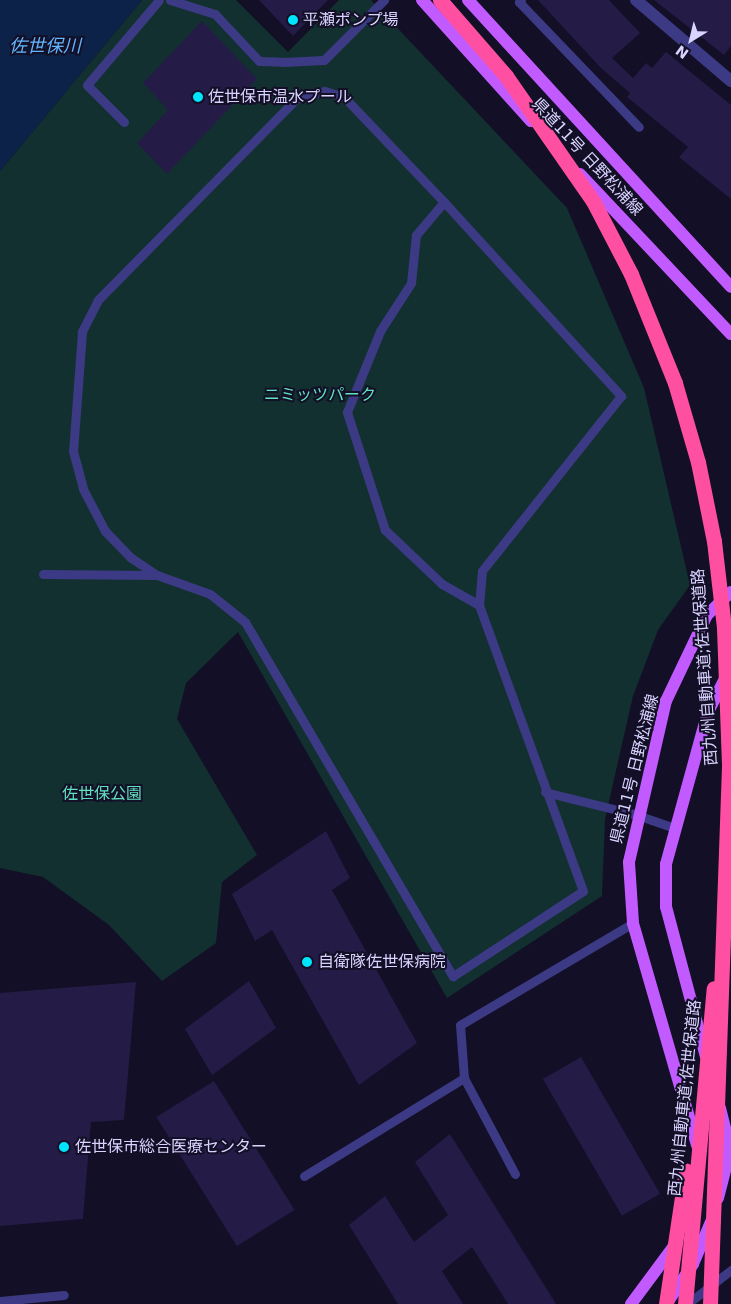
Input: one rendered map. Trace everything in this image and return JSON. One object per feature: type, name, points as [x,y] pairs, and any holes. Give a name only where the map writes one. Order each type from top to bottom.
[{"type":"highway","name":"西九州自動車道;佐世保道路","points":[[440,0],[506,76],[552,138],[593,201],[631,274],[675,383],[698,462],[714,541],[724,628],[729,766],[726,897],[710,1304]]},
{"type":"highway","name":"西九州自動車道;佐世保道路","points":[[686,1304],[707,1045],[726,897]]},
{"type":"highway","points":[[666,1304],[707,1045]]},
{"type":"highway","points":[[717,1147],[720,1304]]},
{"type":"main road","name":"県道11号 日野松浦線","points":[[422,0],[731,334]]},
{"type":"main road","name":"県道11号 日野松浦線","points":[[468,0],[731,287]]},
{"type":"main road","name":"県道11号 日野松浦線","points":[[631,1304],[672,1250],[690,1208],[698,1164],[697,1143],[634,923],[629,862],[637,815],[666,701],[686,652],[707,615],[731,592]]},
{"type":"main road","points":[[666,1304],[694,1264],[714,1215],[728,1159],[727,1136],[666,907],[666,864],[674,828],[708,712],[731,668]]},
{"type":"street","points":[[636,0],[729,74]]},
{"type":"lane","points":[[124,122],[87,85],[159,0]]},
{"type":"lane","points":[[170,0],[215,14],[260,61],[283,62],[324,60],[384,0]]},
{"type":"lane","points":[[521,0],[519,2],[639,127]]},
{"type":"lane","points":[[324,91],[344,97],[444,202],[621,396],[482,571],[479,605],[545,792],[583,892],[453,976],[245,622],[210,594],[157,575],[130,558],[105,531],[83,489],[72,451],[82,332],[98,300],[297,98],[324,91]]},
{"type":"lane","points":[[444,202],[416,234],[411,283],[380,330],[347,412],[385,530],[442,584],[479,605]]},
{"type":"lane","points":[[43,574],[157,575]]},
{"type":"lane","points":[[545,792],[637,815],[674,828]]},
{"type":"lane","points":[[515,1174],[464,1078],[460,1025],[634,923]]},
{"type":"lane","points":[[304,1176],[464,1078]]},
{"type":"lane","points":[[686,1304],[731,1270]]},
{"type":"lane","points":[[0,1301],[64,1295]]},
{"type":"green space","name":"ニミッツパーク","points":[[142,0],[236,0],[288,52],[339,0],[371,0],[567,208],[644,388],[690,585],[658,630],[633,696],[605,819],[602,896],[447,998],[238,632],[186,683],[177,719],[257,855],[222,882],[216,943],[162,981],[109,925],[43,877],[0,868],[0,171]]},
{"type":"water","name":"佐世保川","points":[[0,0],[142,0],[0,171]]},
{"type":"building","name":"平瀬ポンプ場","points":[[259,0],[328,0],[293,36]]},
{"type":"building","points":[[538,0],[609,0],[640,33],[612,58],[633,78],[646,63],[652,68],[666,52],[731,105],[731,199],[679,157],[688,147],[627,97],[630,93],[601,68]]},
{"type":"building","points":[[654,0],[731,0],[731,46],[724,55]]},
{"type":"building","name":"佐世保市温水プール","points":[[202,21],[257,79],[167,174],[137,143],[168,110],[143,83]]},
{"type":"building","points":[[326,831],[350,878],[332,890],[417,1043],[359,1085],[272,930],[255,941],[232,894]]},
{"type":"building","points":[[249,981],[276,1028],[212,1075],[185,1029]]},
{"type":"building","points":[[136,982],[124,1120],[91,1122],[83,1219],[0,1226],[0,993]]},
{"type":"building","points":[[581,1057],[660,1194],[622,1216],[543,1079]]},
{"type":"building","points":[[214,1081],[295,1210],[237,1246],[156,1117]]},
{"type":"building","points":[[450,1134],[556,1304],[508,1304],[472,1247],[442,1271],[463,1304],[398,1304],[349,1225],[385,1196],[414,1242],[448,1215],[415,1162]]},
{"type":"place","name":"平瀬ポンプ場","points":[[293,20]]},
{"type":"place","name":"佐世保市温水プール","points":[[198,97]]},
{"type":"place","name":"自衛隊佐世保病院","points":[[307,962]]},
{"type":"place","name":"佐世保市総合医療センター","points":[[64,1147]]},
{"type":"park label","name":"佐世保公園","points":[[102,794]]}]
